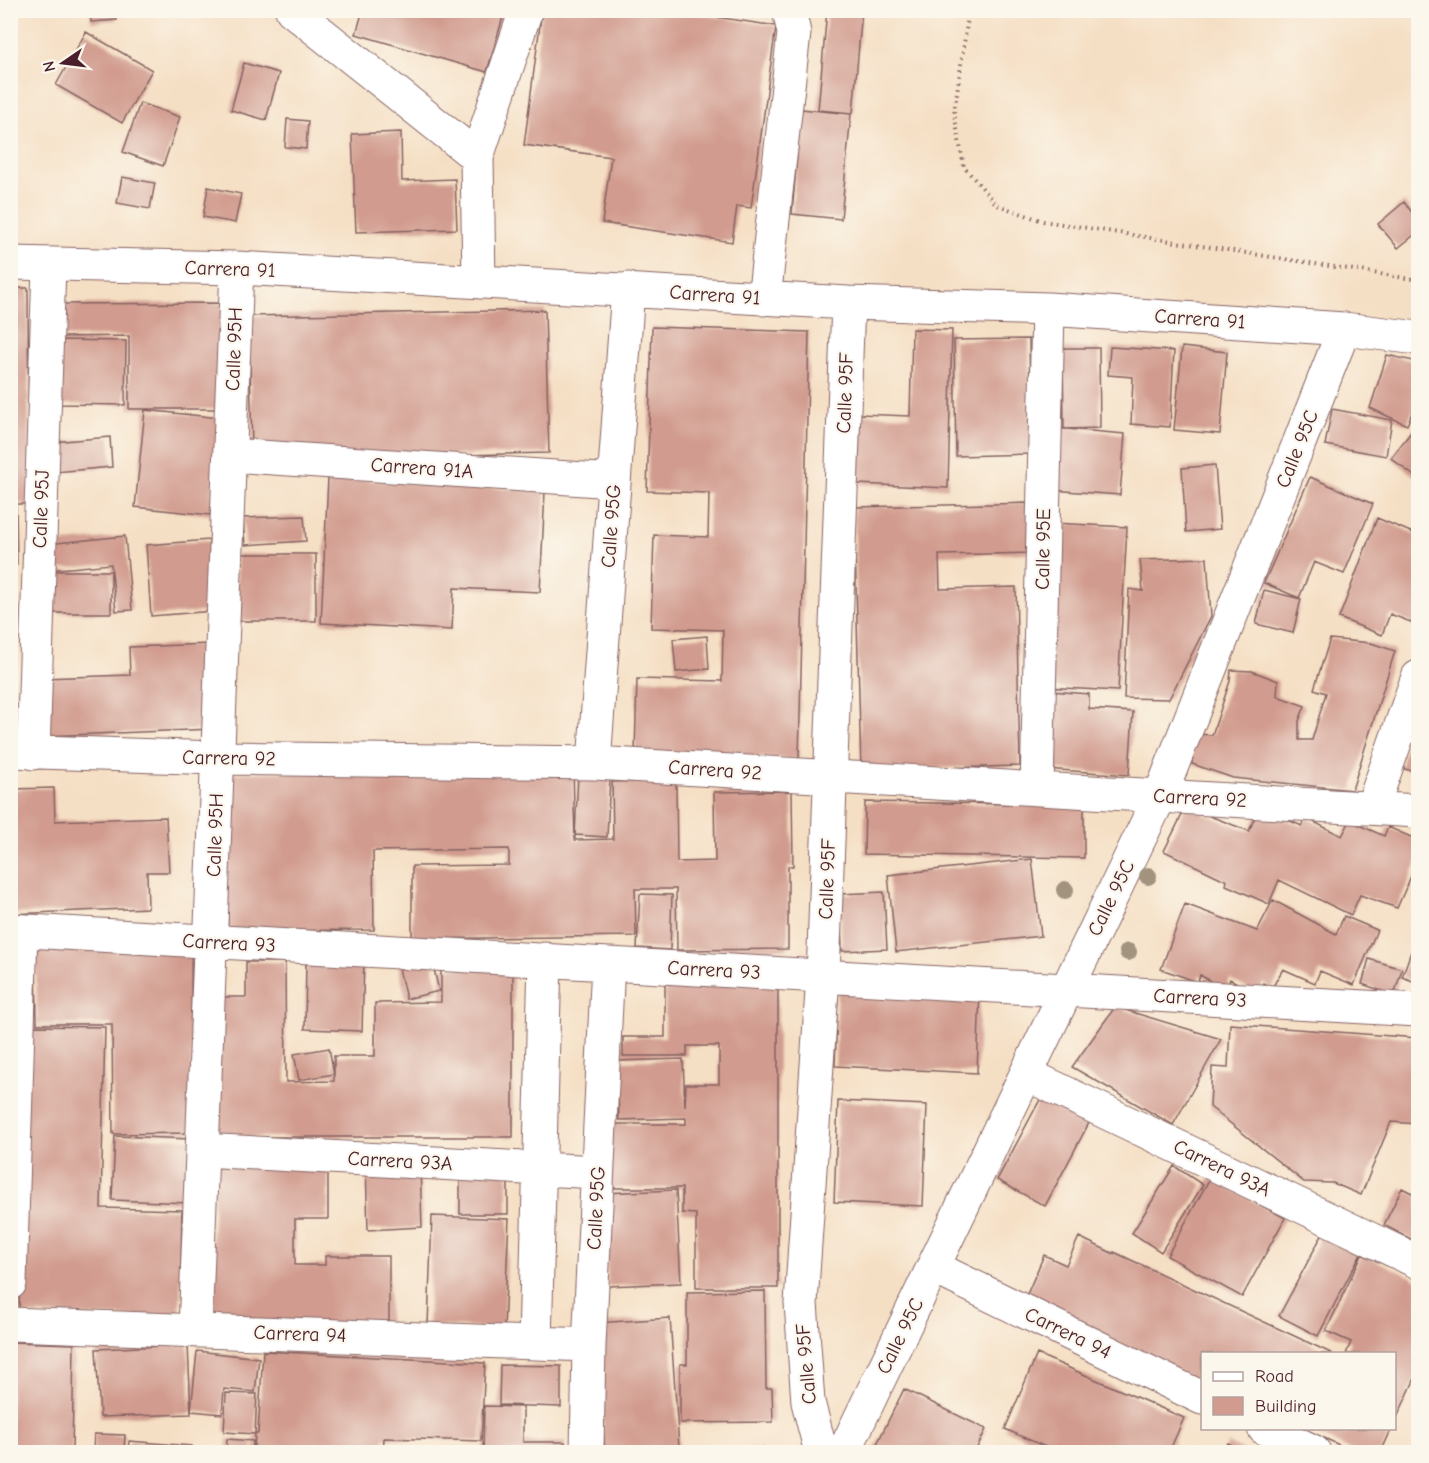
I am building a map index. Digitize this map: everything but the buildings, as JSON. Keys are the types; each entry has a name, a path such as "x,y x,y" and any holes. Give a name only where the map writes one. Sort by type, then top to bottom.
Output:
{"street":[{"path":"292,10 477,157"},
{"path":"479,282 477,157 526,10"},
{"path":"764,298 794,33 789,10"},
{"name":"Carrera 91","path":"10,263 49,266 237,267 848,303 1048,309 1344,329 1419,338"},
{"name":"Calle 95J","path":"22,752 49,266"},
{"name":"Calle 95H","path":"195,1330 237,267"},
{"name":"Calle 95G","path":"594,763 628,289"},
{"name":"Calle 95F","path":"821,1452 808,1402 801,1303 823,976 848,303"},
{"name":"Calle 95E","path":"1037,789 1048,309"},
{"name":"Calle 95C","path":"844,1452 1160,796 1344,329"},
{"name":"Carrera 91A","path":"230,455 614,481"},
{"path":"1372,808 1419,677"},
{"name":"Carrera 92","path":"22,752 218,758 594,763 1419,811"},
{"path":"10,1283 16,930"},
{"name":"Carrera 93","path":"16,930 1419,1010"},
{"path":"535,1343 545,959"},
{"name":"Calle 95G","path":"587,1452 589,1345 608,964"},
{"name":"Carrera 93A","path":"1026,1074 1419,1262"},
{"name":"Carrera 93A","path":"202,1150 597,1172"},
{"name":"Carrera 94","path":"933,1268 1201,1397"},
{"name":"Carrera 94","path":"10,1324 589,1345"},
{"path":"1268,1430 1314,1452"}],"path":[{"path":"969,10 954,113 964,167 997,205 1043,221 1419,280"}]}
